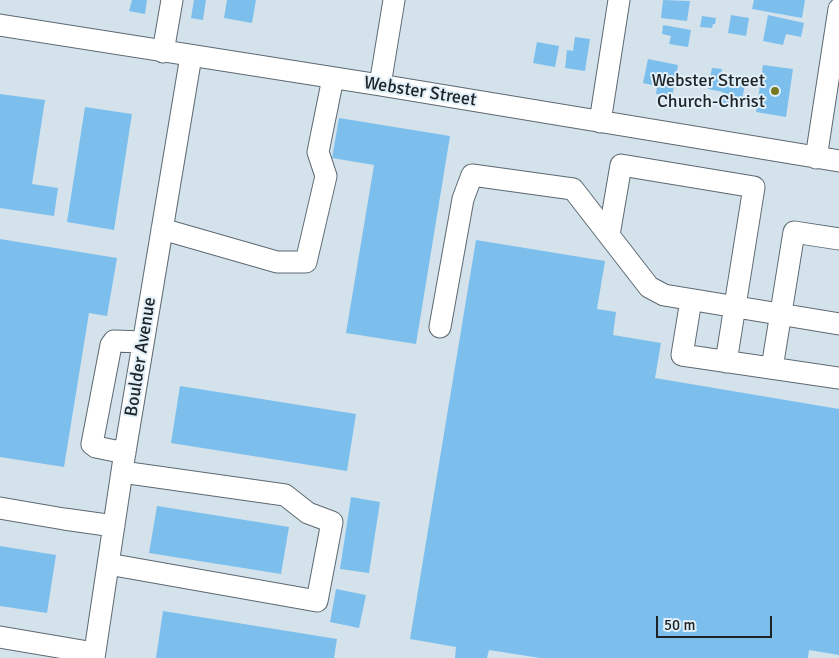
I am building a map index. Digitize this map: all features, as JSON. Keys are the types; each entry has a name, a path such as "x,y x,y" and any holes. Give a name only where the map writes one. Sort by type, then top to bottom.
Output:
{"street":[{"path":"163,52 172,0"},
{"path":"380,85 394,0"},
{"path":"600,122 619,0"},
{"path":"816,158 839,8"},
{"name":"Webster Street","path":"0,25 380,85 839,161"},
{"name":"Boulder Avenue","path":"94,656 123,462 191,56"},
{"path":"162,229 277,262 306,262 326,176 318,152 333,78"},
{"path":"609,235 621,165 754,187 726,362"},
{"path":"440,327 463,199 472,175 573,189 649,288 664,295 839,324"},
{"path":"772,368 794,232 839,240"},
{"path":"691,300 682,355 839,378"},
{"path":"108,564 317,601 332,522 308,513 285,495 123,462 96,448 92,444 111,345 114,341 144,342"},
{"path":"0,508 114,526"},
{"path":"0,637 94,656"}],"building":[{"path":"132,0 147,0 145,14 129,11"},
{"path":"194,0 206,0 203,20 191,18"},
{"path":"227,0 256,0 252,23 224,18"},
{"path":"663,0 690,1 687,21 661,18"},
{"path":"754,0 805,0 802,18 752,9"},
{"path":"731,15 749,18 746,36 728,33"},
{"path":"768,15 804,23 801,37 786,34 783,45 763,41"},
{"path":"702,16 716,18 712,28 700,27"},
{"path":"663,25 691,30 688,47 669,44 671,36 662,34"},
{"path":"575,37 590,39 585,71 565,68 567,50 573,51"},
{"path":"537,42 559,46 555,67 533,63"},
{"path":"648,59 678,65 672,97 656,94 657,86 643,83"},
{"name":"Webster Street Church-Christ","path":"763,65 793,69 786,117 756,112"},
{"path":"712,68 722,69 720,80 724,81 725,74 746,78 741,106 721,103 723,92 708,89"},
{"path":"0,94 45,100 32,184 58,188 54,216 0,208"},
{"path":"85,107 132,114 114,230 67,222"},
{"path":"339,118 450,136 416,344 346,333 374,165 332,158"},
{"path":"0,239 117,258 107,316 89,313 64,467 0,457"},
{"path":"476,240 605,261 597,309 616,312 613,335 661,343 655,378 839,409 839,655 809,650 808,658 540,658 489,650 487,658 455,658 456,647 410,639"},
{"path":"180,386 356,414 347,471 171,443"},
{"path":"351,497 380,502 369,573 340,569"},
{"path":"157,506 289,527 281,574 149,553"},
{"path":"0,546 56,555 47,613 0,606"},
{"path":"336,589 366,595 359,628 330,622"},
{"path":"163,611 337,639 334,658 156,658"}],"place":[{"name":"Webster Street Church-Christ","path":"775,91"}]}
